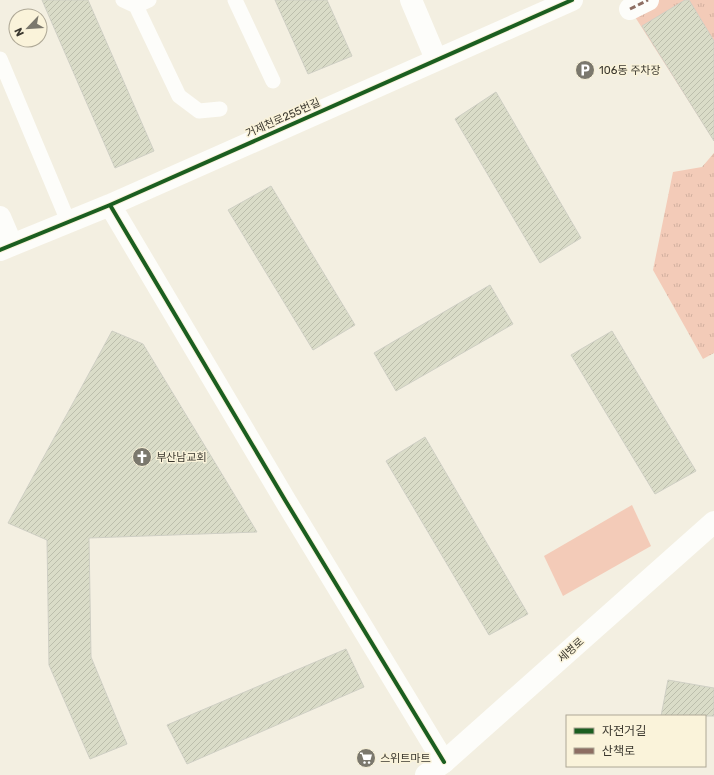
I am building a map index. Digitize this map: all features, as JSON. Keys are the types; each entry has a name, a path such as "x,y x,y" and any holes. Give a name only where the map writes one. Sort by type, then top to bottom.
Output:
{"street":[{"path":"411,0 436,60"},
{"name":"거제천로255번길","path":"6,248 68,221 110,205 572,0"},
{"path":"110,205 285,500 444,762"},
{"path":"0,217 6,248"},
{"name":"세병로","path":"426,775 444,762 714,522"}],"lane":[{"path":"235,0 272,82"},
{"path":"136,2 179,96 199,111 220,109"},
{"path":"0,59 68,221"}],"green space":[{"path":"628,0 714,0 714,141 630,9"},
{"path":"714,153 714,353 703,359 653,270 673,172 702,167"},
{"path":"632,505 651,546 563,596 544,556"}],"building":[{"path":"42,0 88,0 154,151 115,168 48,14 48,8 45,8"},
{"path":"275,0 327,0 352,56 308,74"},
{"path":"685,0 689,0 714,41 714,141 642,26"},
{"path":"496,92 581,238 540,263 455,119"},
{"path":"271,186 355,325 313,350 228,210"},
{"path":"490,285 513,324 396,391 374,353"},
{"path":"112,331 143,344 257,532 89,538 91,657 127,744 90,759 49,665 47,540 8,523"},
{"path":"612,331 696,471 655,494 571,355"},
{"path":"425,437 528,614 489,635 386,461"},
{"path":"346,649 364,687 187,764 167,725"},
{"path":"668,680 714,688 714,716 661,715"}],"marked path":[{"path":"630,9 648,0"}],"cycle path":[{"path":"0,250 110,205 572,0"},
{"path":"110,205 285,500 444,762"}],"place":[{"name":"106동 주차장","path":"585,70"},
{"name":"부산남교회","path":"142,457"},
{"name":"스위트마트","path":"366,758"}]}
